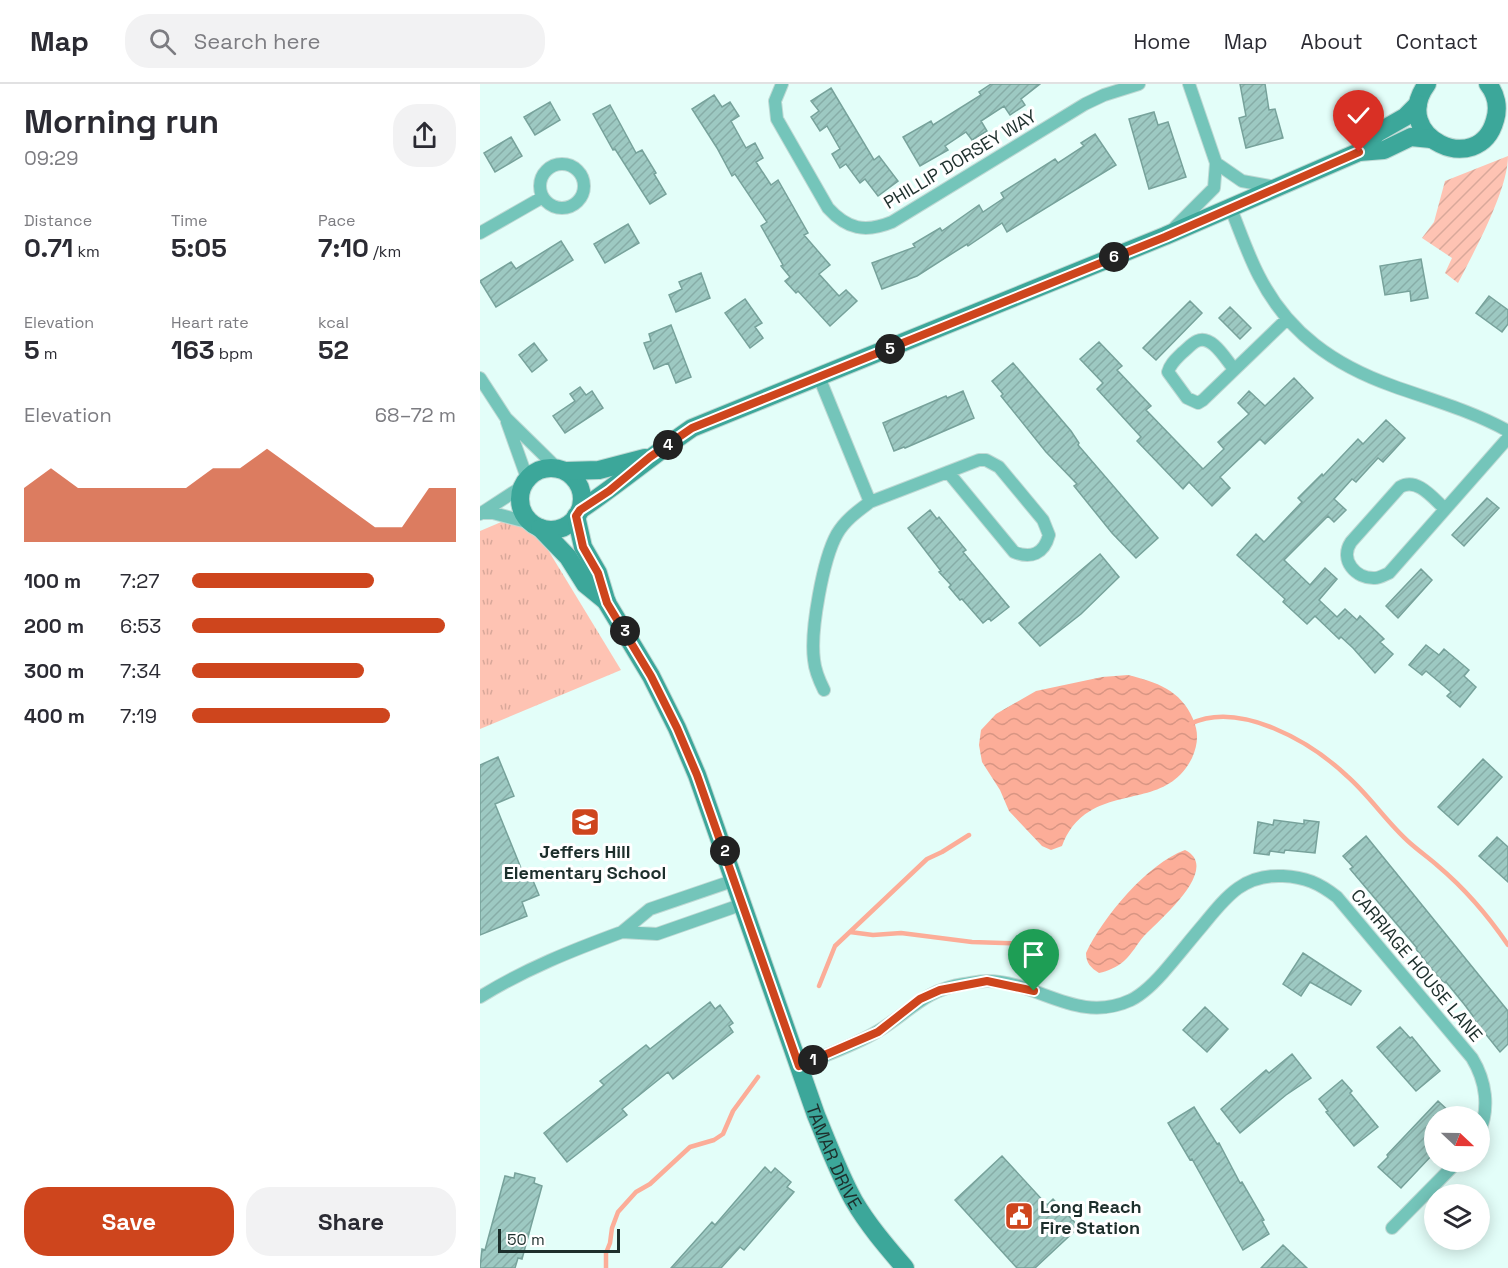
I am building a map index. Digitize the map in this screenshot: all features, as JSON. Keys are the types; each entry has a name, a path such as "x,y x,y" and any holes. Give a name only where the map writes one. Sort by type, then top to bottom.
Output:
{"street":[{"name":"PHILLIP DORSEY WAY","path":"782,84 775,101 777,119 828,208 837,218 859,228 880,227 892,222 1085,104 1104,95 1139,84"},
{"path":"1165,237 1214,188 1216,163 1189,84"},
{"path":"481,513 493,513 551,530 561,528 650,457 692,428 1165,237 1359,152 1384,150 1411,137 1431,139 1450,148 1463,149 1476,145 1486,137 1503,109 1488,84"},
{"path":"1420,92 1421,125 1431,139"},
{"path":"1359,152 1377,133 1405,117 1420,92"},
{"path":"1216,163 1242,181 1280,188"},
{"path":"480,233 543,198"},
{"path":"1231,209 1258,275 1271,298 1302,336 1357,372 1473,414 1508,431"},
{"path":"1234,369 1213,344 1201,339 1173,362 1168,372 1187,398 1198,402 1203,400 1287,319"},
{"path":"480,378 506,418 561,470 573,477 579,485 582,495 578,513"},
{"path":"819,378 870,502"},
{"path":"506,418 525,482 520,504 524,514 536,525"},
{"path":"1445,509 1417,485 1405,484 1351,542 1346,549 1345,556 1348,563 1359,574 1370,578 1378,578 1389,573 1508,438"},
{"path":"481,513 538,470 547,468 599,470 650,457"},
{"path":"824,690 817,676 813,659 813,640 824,572 838,533 854,514 870,502 979,460 993,462 1043,520 1049,535 1044,548 1032,556 1014,552 948,472"},
{"name":"TAMAR DRIVE","path":"578,513 583,547 598,573 607,603 651,676 697,775 827,1143 855,1201 880,1238 905,1268"},
{"name":"TAMAR DRIVE","path":"536,525 568,557 585,584 607,603"},
{"name":"CARRIAGE HOUSE LANE","path":"799,1066 878,1032 920,999 962,984 987,981 1009,984 1060,1002 1082,1007 1098,1008 1132,1000 1161,975 1226,897 1239,886 1272,875 1292,876 1308,878 1337,897 1472,1058 1480,1070 1486,1095 1486,1106"},
{"path":"480,997 500,984 547,961 622,932 650,909 735,880"},
{"path":"622,932 657,934 744,904"},
{"path":"1392,1228 1447,1172"}],"green space":[{"path":"1508,156 1507,170 1496,203 1458,283 1445,273 1452,258 1422,238 1434,222 1445,181"},
{"path":"525,512 621,670 480,729 480,531"}],"water":[{"path":"1128,675 1158,684 1182,701 1193,719 1197,734 1197,743 1192,758 1183,772 1172,782 1159,789 1104,804 1080,818 1062,846 1051,850 1042,846 1009,811 1000,790 982,762 979,745 981,730 996,714 1036,691 1102,677"},
{"path":"1185,850 1194,858 1196,869 1184,894 1124,961 1106,971 1099,973 1096,971 1088,962 1086,953 1103,924 1141,879 1171,857"}],"building":[{"path":"991,84 1040,84 1021,99 1025,105 1010,115 1004,106 981,121 987,131 972,140 966,132 945,146 948,150 920,166 903,137 931,121 933,125 981,95 979,92"},
{"path":"1240,84 1265,84 1269,110 1275,109 1283,138 1246,148 1239,118 1246,116"},
{"path":"831,88 874,160 879,156 898,181 878,196 865,179 860,183 846,164 840,168 832,154 840,149 827,126 820,131 811,117 819,111 811,101"},
{"path":"714,95 722,107 730,102 739,116 731,121 746,148 755,143 763,158 756,162 771,185 778,180 808,233 804,235 830,265 819,274 839,296 846,290 857,301 830,326 798,291 796,293 785,281 790,277 781,266 783,265 761,226 767,222 735,174 732,176 692,109"},
{"path":"550,102 560,120 535,135 524,117"},
{"path":"610,105 636,153 642,150 666,194 650,204 615,149 613,150 593,114"},
{"path":"1154,112 1158,125 1168,122 1186,177 1149,189 1129,119"},
{"path":"1095,134 1116,165 1007,232 1002,223 917,276 882,289 872,263 915,247 913,244 940,228 942,231 979,205 983,212 1004,198 1001,193 1055,159 1058,163 1084,146 1081,143"},
{"path":"511,137 522,156 495,172 484,153"},
{"path":"628,224 639,243 605,263 594,244"},
{"path":"561,241 573,260 496,307 480,281 511,262 516,269"},
{"path":"1421,259 1428,298 1411,301 1410,291 1385,295 1380,266"},
{"path":"701,273 710,298 676,312 669,295 682,289 679,282"},
{"path":"1489,296 1508,310 1508,324 1502,332 1476,313"},
{"path":"745,299 762,323 755,327 763,338 750,348 725,313"},
{"path":"1190,301 1202,313 1156,360 1143,348"},
{"path":"1230,307 1251,328 1240,339 1219,318"},
{"path":"671,325 691,377 676,383 668,363 654,369 644,343 651,341 649,334"},
{"path":"1099,342 1122,366 1117,370 1151,406 1146,410 1203,469 1224,449 1218,442 1249,414 1238,403 1249,391 1265,406 1294,378 1313,398 1265,444 1260,439 1220,477 1230,488 1212,506 1189,482 1183,489 1137,441 1141,437 1097,389 1103,383 1080,359"},
{"path":"534,343 547,360 532,372 519,355"},
{"path":"1013,363 1071,431 1078,445 1158,538 1136,558 1112,533 1074,486 1077,484 1046,452 1001,396 1003,394 992,381"},
{"path":"580,387 586,395 592,391 603,408 565,433 553,416 575,401 570,394"},
{"path":"963,391 974,418 894,451 883,423"},
{"path":"1386,420 1405,438 1383,462 1378,458 1356,482 1352,479 1334,499 1346,510 1334,522 1328,516 1284,560 1310,585 1325,568 1337,579 1319,600 1337,617 1345,609 1357,620 1360,616 1384,639 1380,642 1393,654 1375,673 1353,648 1341,637 1339,639 1315,616 1307,624 1283,602 1285,599 1237,555 1256,534 1264,542 1302,502 1298,498 1322,474 1323,476 1358,439 1363,444"},
{"path":"1487,498 1499,508 1464,546 1452,535"},
{"path":"930,510 937,519 939,517 966,550 963,552 1009,607 991,621 989,618 983,623 962,599 960,600 908,528"},
{"path":"1100,554 1119,577 1081,614 1040,646 1019,623"},
{"path":"1421,569 1432,580 1398,618 1386,606"},
{"path":"1426,645 1439,655 1444,649 1469,670 1464,676 1476,687 1460,707 1447,696 1451,692 1426,671 1422,675 1409,665"},
{"path":"498,757 514,796 495,804 523,873 529,871 539,895 522,902 527,916 480,935 480,765"},
{"path":"1483,759 1502,777 1458,825 1438,807"},
{"path":"1274,820 1304,824 1304,820 1319,822 1315,853 1285,850 1284,853 1270,851 1269,855 1254,853 1258,822 1273,825"},
{"path":"1366,836 1508,1011 1508,1044 1500,1052 1446,982 1444,983 1434,972 1417,948 1350,869 1353,867 1343,856"},
{"path":"1497,837 1508,847 1508,882 1479,856"},
{"path":"1303,953 1361,991 1351,1005 1310,982 1301,996 1283,984"},
{"path":"710,1002 715,1009 720,1005 733,1023 729,1026 733,1032 673,1079 668,1072 622,1109 627,1115 567,1162 544,1133 604,1085 600,1081 646,1045 650,1049"},
{"path":"1205,1007 1228,1029 1207,1052 1183,1030"},
{"path":"1400,1027 1410,1038 1412,1037 1440,1071 1416,1091 1377,1047"},
{"path":"1292,1054 1311,1078 1286,1095 1240,1133 1221,1109 1266,1070 1269,1073"},
{"path":"1342,1080 1378,1127 1354,1146 1326,1112 1328,1111 1319,1099"},
{"path":"1438,1101 1443,1106 1433,1106"},
{"path":"1194,1107 1217,1144 1219,1143 1240,1183 1242,1182 1264,1220 1262,1221 1269,1234 1243,1250 1192,1159 1190,1160 1168,1123"},
{"path":"1424,1116 1424,1164 1401,1188 1378,1167 1388,1157 1387,1155"},
{"name":"Long Reach Fire Station","path":"1002,1156 1047,1205 1053,1199 1079,1227 1035,1268 1017,1268 955,1200"},
{"path":"765,1167 771,1173 775,1168 791,1182 787,1187 794,1192 744,1250 740,1247 721,1268 671,1268 712,1222 715,1225"},
{"path":"515,1173 535,1178 534,1183 542,1186 522,1259 518,1258 515,1268 480,1268 482,1249 485,1250 505,1176 514,1178"},
{"path":"1283,1245 1307,1268 1261,1268"}],"waterway":[{"path":"1190,724 1210,718 1231,717 1252,721 1274,728 1314,750 1355,784 1413,846 1457,884 1508,945"},
{"path":"819,986 835,946 927,859 969,835"},
{"path":"850,932 873,935 901,933 972,942 1037,944"},
{"path":"606,1268 606,1253 618,1212 636,1192 650,1184 690,1147 714,1140 723,1134 733,1111 758,1077"}],"place":[{"name":"Jeffers Hill Elementary School","path":"585,822"},
{"name":"Long Reach Fire Station","path":"1019,1216"}],"route":[{"path":"1034,991 987,981 940,990 920,999 878,1032 799,1066 697,775 651,676 607,603 598,573 583,547 576,516 580,510 609,491 650,457 692,428 1165,237 1359,152"}]}
